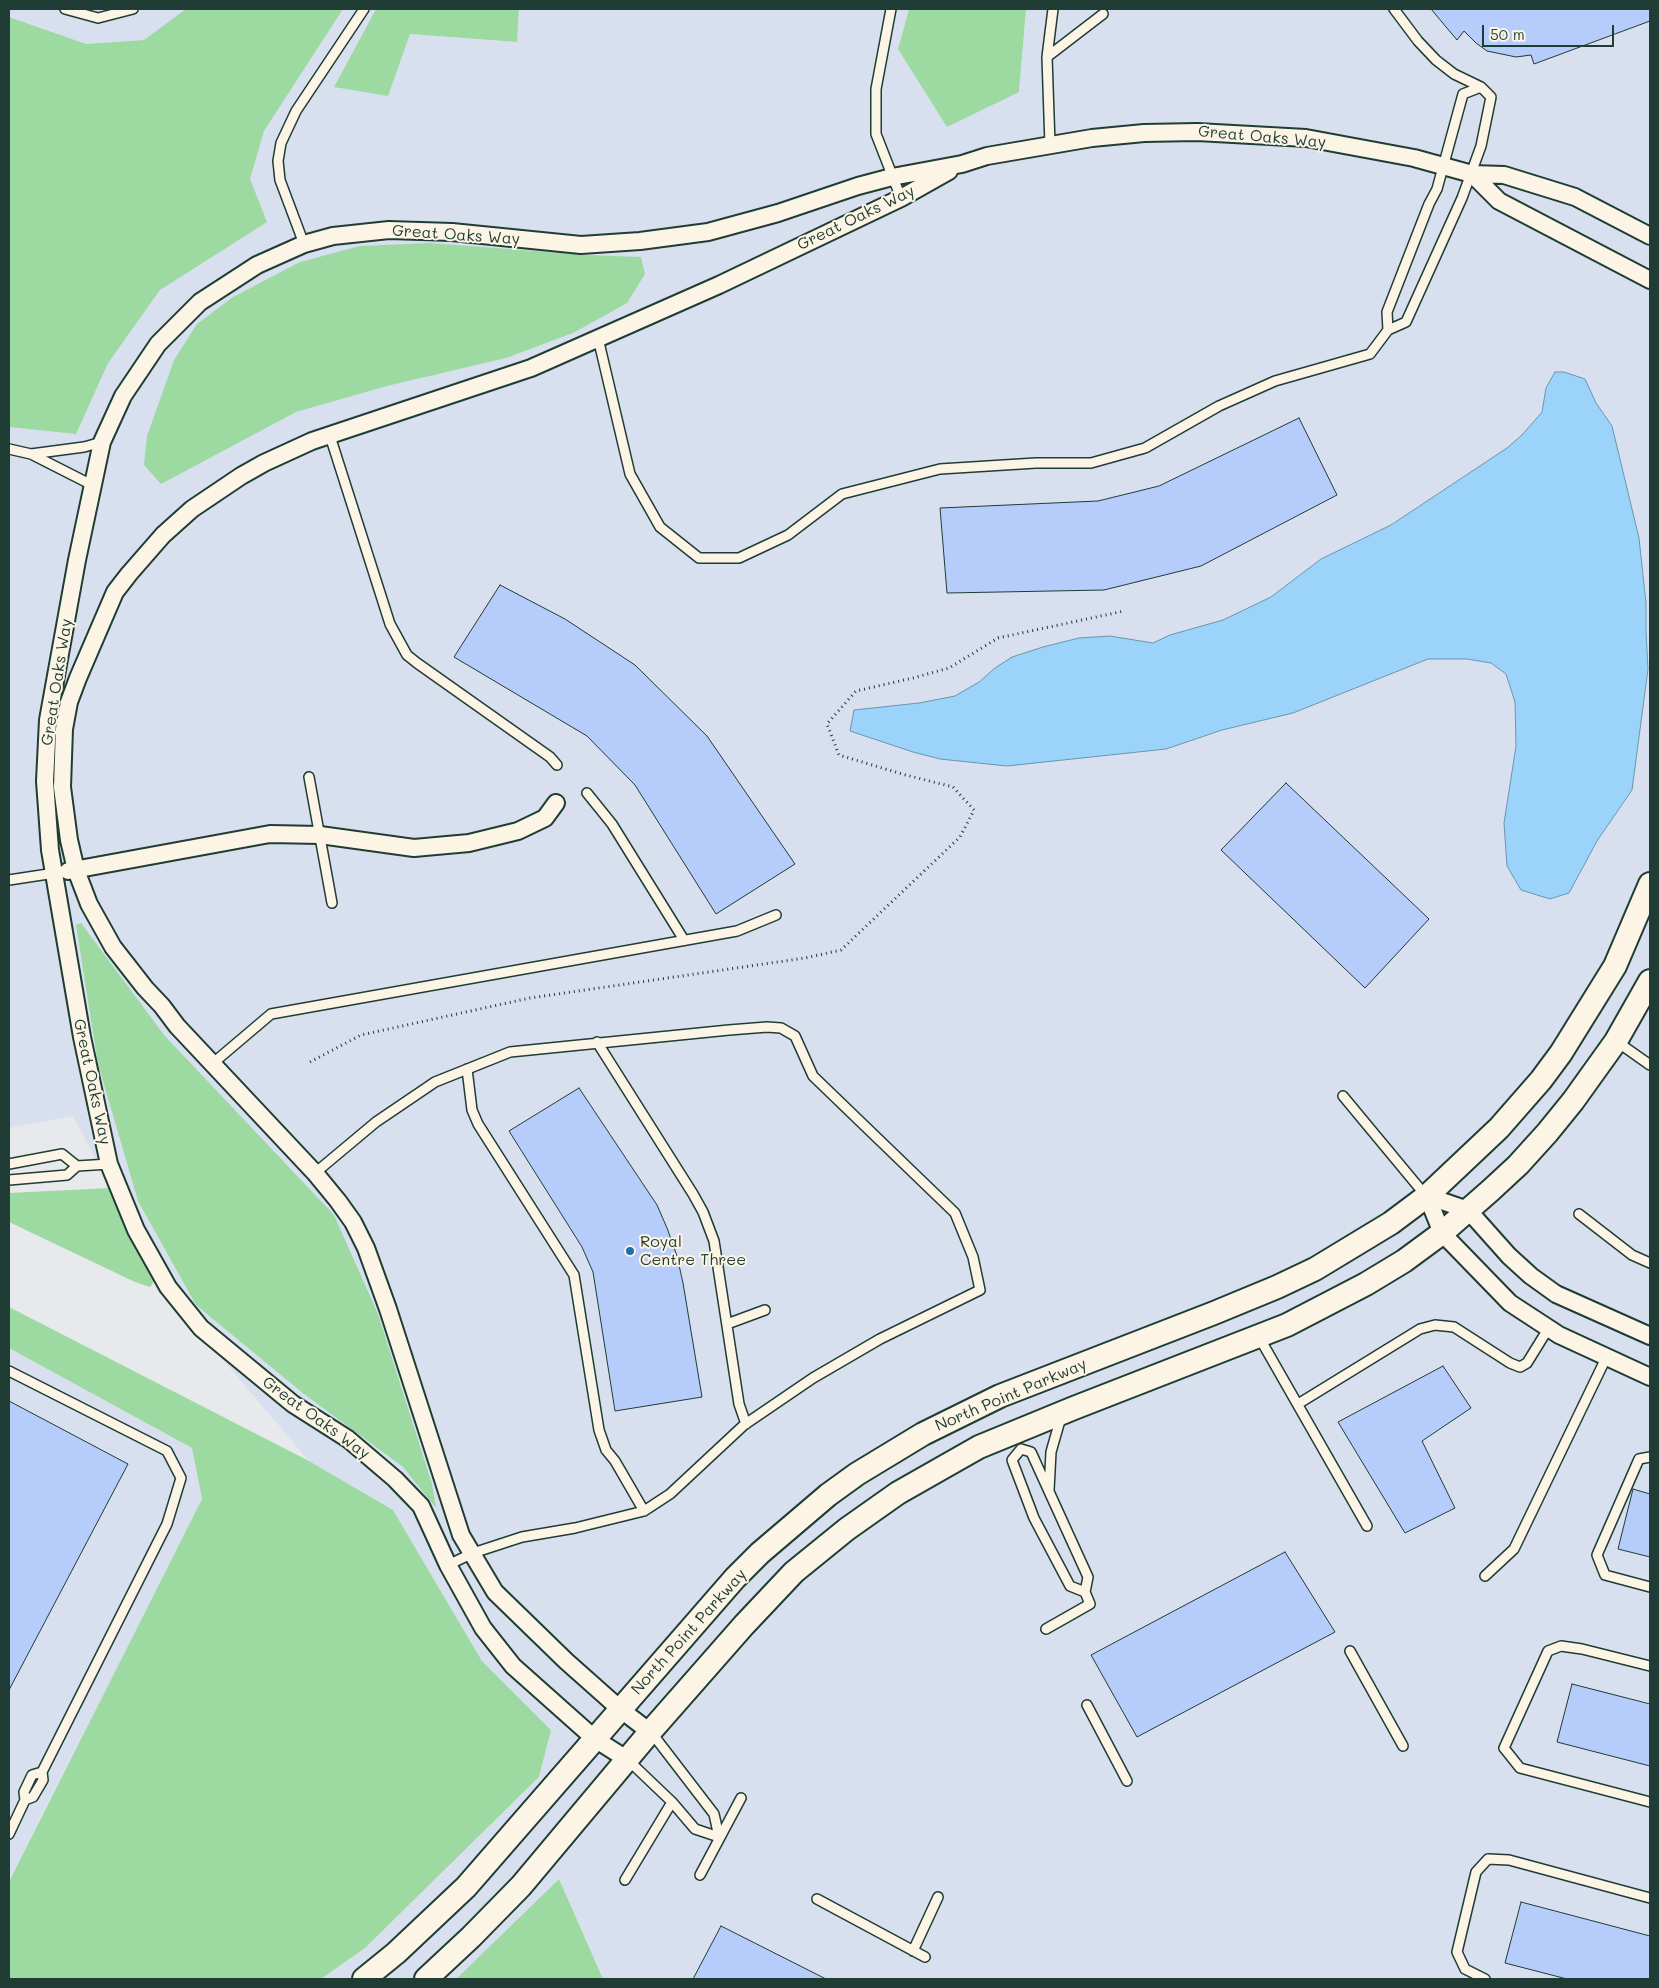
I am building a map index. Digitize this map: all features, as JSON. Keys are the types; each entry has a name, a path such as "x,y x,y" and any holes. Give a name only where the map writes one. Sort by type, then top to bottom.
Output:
{"street":[{"name":"Great Oaks Way","path":"628,1760 596,1739 513,1666 483,1628 448,1565 420,1506 395,1479 348,1439 293,1404 200,1328 168,1287 136,1230 109,1164 82,1037 50,850 45,781 48,720 92,485 102,442 123,396 158,344 200,302 258,265 304,244 333,236 389,230 452,232 581,245 640,241 708,232 778,213 892,177 962,164 987,156 1092,138 1144,133 1197,132 1306,138 1414,158 1472,174 1504,175 1575,197 1650,236"},
{"name":"Great Oaks Way","path":"650,1732 620,1709 566,1662 495,1592 461,1535 388,1309 366,1248 348,1215 315,1173 177,1026 113,947 89,904 76,870 68,840 62,787 64,729 69,702 115,592 145,554 192,509 264,463 288,451 330,436 531,368 719,285 901,198 962,164"},
{"name":"Great Oaks Way","path":"1472,174 1499,201 1650,280"},
{"path":"55,873 270,834 320,835 414,848 469,843 518,831 545,818 556,803"},
{"name":"North Point Parkway","path":"364,1979 396,1953 466,1887 734,1578 760,1552 828,1495 882,1458 923,1434 1000,1396 1278,1287 1315,1269 1391,1223 1426,1196 1499,1128 1541,1080 1561,1053 1615,966 1650,884"},
{"path":"426,1979 521,1886 650,1732 751,1618 794,1572 817,1553 898,1493 979,1447 1019,1440 1063,1412 1296,1321 1366,1284 1404,1261 1442,1234 1518,1165 1547,1133 1573,1101 1616,1041 1650,981"},
{"path":"1426,1196 1468,1210 1509,1256 1531,1276 1556,1294 1650,1336"},
{"path":"1426,1196 1442,1234 1510,1303 1548,1329 1606,1358 1650,1377"}],"lane":[{"path":"65,9 98,18 133,9"},
{"path":"304,244 280,180 278,161 281,143 296,111 364,9"},
{"path":"891,9 876,89 876,134 901,198"},
{"path":"1050,145 1047,57 1053,9"},
{"path":"598,338 630,474 660,528 699,558 739,558 788,535 842,494 940,469 1036,463 1091,464 1145,448 1219,406 1275,381 1370,354 1388,330 1406,322 1472,174 1481,146 1491,97 1481,87 1454,74 1436,60 1418,41 1394,9"},
{"path":"1047,57 1103,14"},
{"path":"1388,330 1387,312 1429,204 1437,189 1463,94 1481,87"},
{"path":"330,436 390,624 407,655 416,664 550,757 557,765"},
{"path":"31,454 84,447 102,442"},
{"path":"9,449 31,454 92,485"},
{"path":"309,777 332,903"},
{"path":"587,793 612,824 684,940"},
{"path":"9,880 55,873"},
{"path":"212,1064 271,1014 737,931 776,915"},
{"path":"315,1173 376,1122 434,1082 510,1052 597,1042 767,1027 781,1028 796,1036 813,1076 955,1213 973,1257 980,1290 880,1339 813,1378 746,1424 670,1494 644,1511 575,1528 522,1537 473,1553 448,1565"},
{"path":"1616,1041 1650,1065"},
{"path":"597,1042 703,1212 714,1242 739,1404 746,1424"},
{"path":"467,1069 472,1110 478,1124 574,1275 599,1430 606,1450 615,1461 644,1511"},
{"path":"1342,1096 1426,1196"},
{"path":"9,1164 62,1154 77,1166"},
{"path":"9,1180 67,1175 77,1166 109,1164"},
{"path":"1579,1214 1632,1256 1650,1263"},
{"path":"727,1324 765,1310"},
{"path":"1298,1404 1420,1329 1435,1324 1454,1327 1510,1363 1520,1367 1527,1363 1548,1329"},
{"path":"1259,1337 1367,1526"},
{"path":"1485,1576 1514,1549 1606,1358"},
{"path":"9,1371 167,1451 181,1478 167,1524 42,1772 43,1780 33,1797 25,1800 10,1829"},
{"path":"1049,1492 1051,1452 1063,1412"},
{"path":"1046,1629 1090,1604 1085,1592 1088,1577 1031,1452 1019,1440 1012,1460 1034,1518 1070,1586 1085,1592"},
{"path":"1650,1457 1639,1459 1597,1555 1605,1575 1650,1587"},
{"path":"1650,1666 1582,1649 1561,1646 1548,1651 1504,1748 1520,1768 1650,1802"},
{"path":"1350,1651 1403,1746"},
{"path":"1087,1705 1127,1781"},
{"path":"650,1732 714,1814 719,1837"},
{"path":"628,1760 672,1802 695,1829 719,1837"},
{"path":"700,1875 741,1798"},
{"path":"625,1880 672,1802"},
{"path":"1485,1979 1465,1969 1457,1952 1476,1872 1488,1859 1509,1860 1650,1898"},
{"path":"817,1898 925,1957"},
{"path":"913,1951 938,1898"}],"path":[{"path":"310,1062 361,1035 530,998 805,958 841,950 960,837 974,810 954,786 902,774 839,755 828,724 856,692 949,668 998,638 1124,611"}],"shaded area":[{"path":"9,9 376,9 334,87 410,34 517,42 519,9 909,9 898,49 1019,92 1026,9 1650,9 1650,1979 603,1979 559,1879 456,1979 321,1979 365,1948 539,1777 551,1730 482,1661 393,1510 309,1461 155,1280 111,1188 73,1116 9,1128"},
{"path":"9,1348 192,1448 202,1499 9,1882"}],"green space":[{"path":"186,9 343,9 264,131 250,179 267,222 160,290 108,363 76,434 9,427 9,17 86,44 144,40"},
{"path":"376,9 519,9 517,42 410,34 388,96 334,87"},
{"path":"909,9 1026,9 1019,92 947,127 898,49"},
{"path":"430,243 587,255 641,257 645,274 627,303 573,333 506,358 387,386 296,412 161,484 144,465 147,436 174,360 197,324 233,297 300,262 360,246"},
{"path":"81,923 164,1035 334,1215 378,1314 432,1484 436,1508 403,1467 304,1394 196,1305 138,1201 98,1064 76,925"},
{"path":"111,1188 155,1280 150,1287 135,1282 9,1222 9,1193"},
{"path":"9,1307 309,1461 393,1510 482,1661 551,1730 539,1777 365,1948 321,1979 9,1979 9,1882 202,1499 192,1448 9,1348"},
{"path":"559,1879 603,1979 456,1979"}],"water":[{"path":"1555,372 1564,372 1585,379 1596,403 1612,426 1639,538 1646,603 1648,669 1632,790 1597,841 1569,893 1550,899 1521,890 1507,866 1504,823 1516,746 1515,702 1506,674 1491,663 1467,659 1428,659 1293,713 1222,730 1166,749 1007,766 940,759 850,731 854,710 919,703 955,696 979,682 1012,657 1043,647 1079,638 1110,636 1153,643 1170,635 1223,620 1271,597 1321,559 1391,525 1507,448 1522,435 1542,412 1546,388"}],"building":[{"path":"1431,9 1650,9 1650,21 1534,64 1531,55 1516,57 1487,51 1464,31 1457,40"},
{"path":"1299,418 1337,495 1201,566 1104,590 947,593 940,508 1098,501 1159,486"},
{"path":"500,585 565,619 635,665 707,736 795,864 716,914 635,785 587,736 454,657"},
{"path":"1286,783 1429,919 1365,988 1221,850"},
{"name":"Royal Centre Three","path":"579,1088 657,1205 667,1228 677,1256 683,1283 702,1397 615,1411 593,1272 582,1247 509,1131"},
{"path":"1443,1366 1471,1408 1422,1441 1455,1508 1405,1533 1338,1422"},
{"path":"9,1401 128,1464 9,1690"},
{"path":"1633,1489 1650,1494 1650,1557 1618,1549"},
{"path":"1285,1552 1335,1632 1137,1737 1091,1655"},
{"path":"1572,1684 1650,1704 1650,1766 1557,1742"},
{"path":"1521,1902 1650,1936 1650,1979 1567,1979 1505,1963"},
{"path":"721,1926 826,1979 693,1979"}],"place":[{"name":"Royal Centre Three","path":"630,1251"}]}
